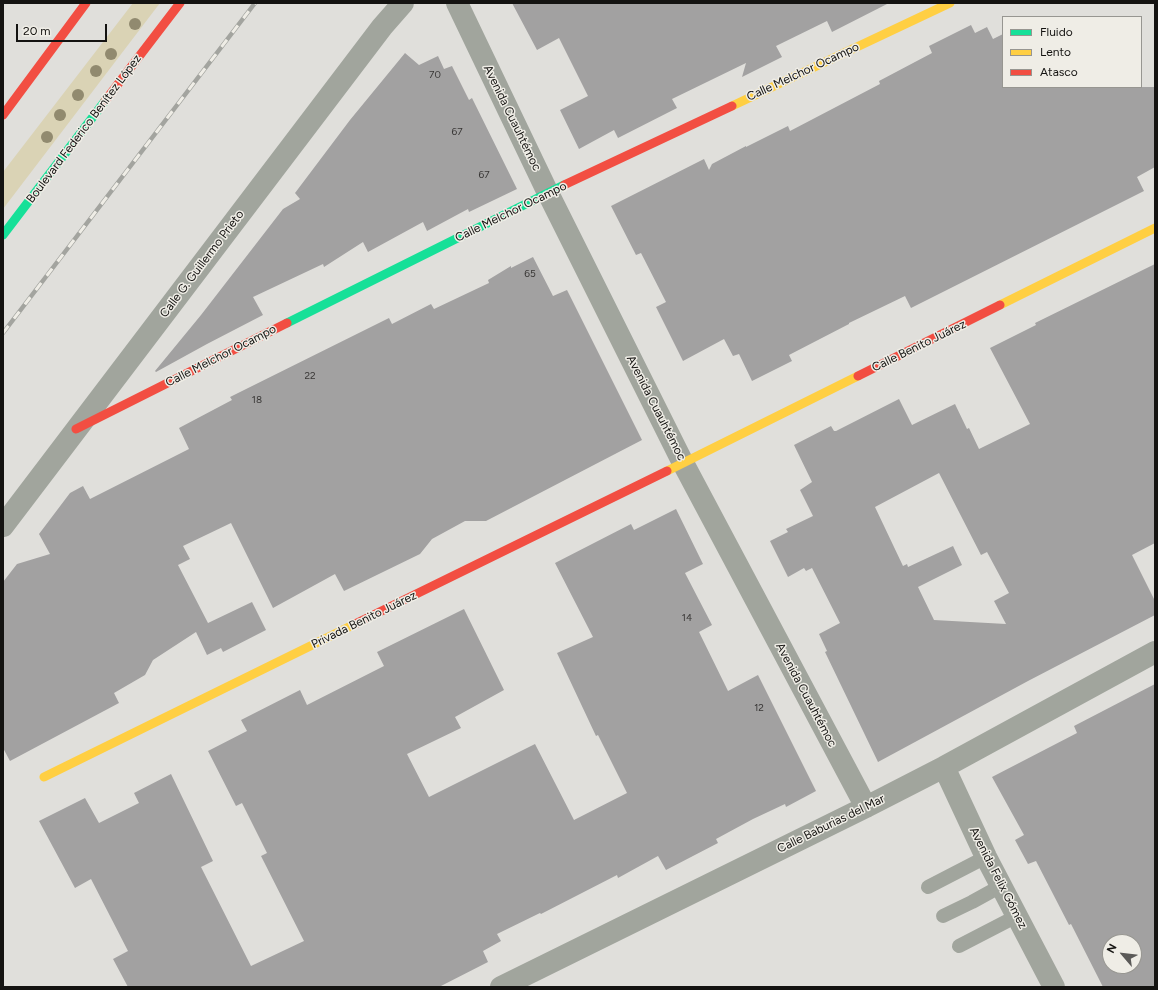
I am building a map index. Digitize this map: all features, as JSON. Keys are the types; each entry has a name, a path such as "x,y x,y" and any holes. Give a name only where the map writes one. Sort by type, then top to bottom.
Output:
{"street":[{"path":"3,115 86,3"},
{"name":"Boulevard Federico Benítez López","path":"3,236 180,3"},
{"name":"Calle G. Guillermo Prieto","path":"3,526 382,27 404,3"},
{"name":"Avenida Cuauhtémoc","path":"457,3 548,193 684,463 866,808"},
{"name":"Calle Melchor Ocampo","path":"76,429 548,193 950,3"},
{"name":"Calle Benito Juárez","path":"684,463 1155,228"},
{"name":"Privada Benito Juárez","path":"44,777 684,463"},
{"name":"Calle Baburias del Mar","path":"502,987 866,808 1155,652"},
{"name":"Avenida Felix Gómez","path":"944,767 986,857 1054,987"}],"lane":[{"path":"928,887 986,857"},
{"path":"943,916 1001,886"},
{"path":"959,946 1017,916"}],"shaded area":[{"path":"133,3 160,3 3,209 3,172"}],"building":[{"path":"512,3 889,3 832,32 827,21 776,46 782,57 742,77 746,63 672,99 677,108 618,138 614,130 579,149 560,110 588,96 559,38 537,50"},
{"path":"971,25 975,33 987,27 993,39 1002,34 1002,88 1155,87 1155,167 1137,177 1144,191 911,308 905,296 849,323 789,355 792,361 752,381 739,354 733,356 724,339 683,361 656,307 666,302 641,253 636,255 611,206 704,159 709,170 712,164 746,146 788,126 790,131 880,84 879,81 932,53 929,46"},
{"path":"405,53 419,65 438,56 444,69 452,66 469,100 472,98 517,189 469,212 468,209 427,231 423,222 368,252 363,242 324,267 323,264 253,297 263,315 156,372 155,371 201,315 283,209 300,199 295,193 350,120"},
{"path":"533,257 553,296 567,290 642,440 486,521 465,521 432,539 420,554 344,591 335,574 273,608 231,523 183,546 190,559 178,565 208,623 252,602 266,630 223,652 221,648 207,655 196,632 153,660 145,675 114,693 119,703 10,761 3,748 3,582 17,564 50,554 39,534 70,493 83,486 90,499 189,449 179,428 232,400 230,397 389,318 392,324 431,304 434,309 489,283 488,280 511,266 511,268"},
{"path":"1155,264 1155,543 1132,555 1155,601 1155,615 1028,681 878,762 825,652 827,651 819,634 840,623 812,568 806,571 804,568 788,577 770,541 788,532 786,529 813,516 800,490 812,482 794,445 831,426 834,431 836,431 899,399 912,425 955,404 979,449 1030,424 990,348 1036,325 1035,323","holes":["939,473 981,555 987,552 1009,593 994,601 1006,624 934,620 918,587 962,565 953,546 908,567 907,564 903,566 875,507"]},
{"path":"676,509 703,564 685,573 712,625 699,632 728,691 758,675 816,791 786,807 785,804 753,819 716,839 718,843 666,870 658,856 618,878 617,875 541,914 540,913 497,934 501,941 483,951 488,962 439,987 128,987 113,959 128,951 91,879 75,888 39,821 85,798 99,823 139,803 134,793 171,774 213,861 201,867 251,966 304,941 261,856 267,853 242,803 236,806 208,751 247,731 241,720 300,690 307,705 384,666 377,652 464,609 504,690 455,717 461,728 407,754 429,797 535,744 574,820 627,793 598,735 596,736 557,653 593,637 555,563 631,524 634,530"},
{"path":"1155,684 1155,987 1103,987 1071,924 1069,925 1036,861 1028,864 1015,840 1024,835 992,777 1077,733 1074,726"}],"railway":[{"path":"3,333 255,3"}],"traffic: fast":[{"path":"3,235 105,101"},
{"path":"287,323 564,185"}],"traffic: slow":[{"path":"732,106 950,3"},
{"path":"1000,305 1155,228"},
{"path":"667,471 858,376"},
{"path":"44,777 355,624"}],"traffic: jam":[{"path":"3,115 86,3"},
{"path":"105,101 180,3"},
{"path":"564,185 732,106"},
{"path":"858,376 1000,305"},
{"path":"76,429 287,323"},
{"path":"355,624 667,471"}]}
